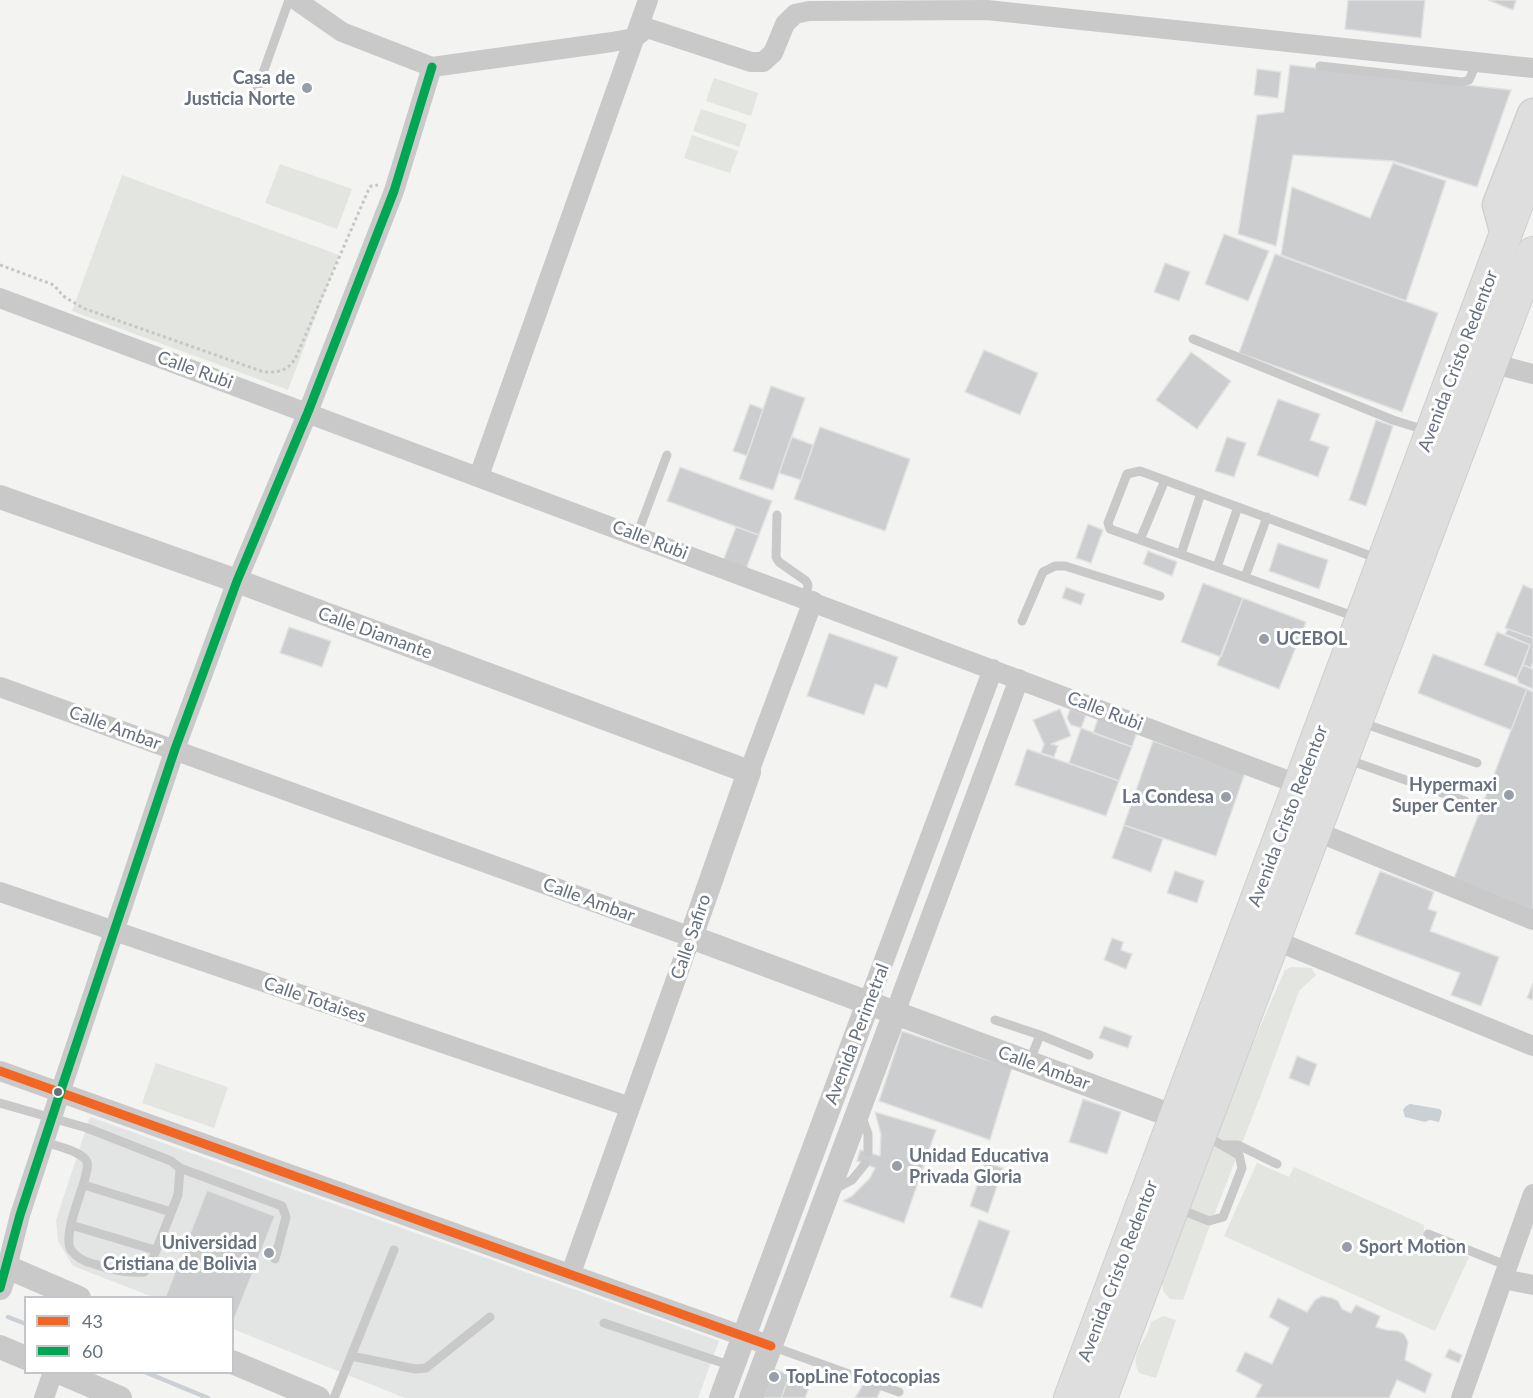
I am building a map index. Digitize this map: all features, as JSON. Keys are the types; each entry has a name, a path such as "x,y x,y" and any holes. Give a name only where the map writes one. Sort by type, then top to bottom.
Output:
{"highway":[{"name":"Avenida Cristo Redentor","path":"1199,1132 1300,785 1533,161"},
{"name":"Avenida Cristo Redentor","path":"1070,1398 1165,1210 1199,1132 1274,940 1533,253"},
{"name":"Avenida Cristo Redentor","path":"1101,1398 1165,1210"}],"main road":[{"path":"1506,234 1498,205 1533,114"}],"street":[{"path":"296,0 342,32 432,67 480,62 634,38 647,28 751,62 763,62 773,53 785,24 795,14 809,11 987,10 1533,68"},
{"path":"479,476 648,0"},
{"path":"71,1296 3,1278 20,1215 175,750 237,581 308,412 394,191 432,67"},
{"name":"Calle Rubi","path":"0,298 1300,785"},
{"path":"1491,363 1533,374"},
{"name":"Calle Diamante","path":"0,496 237,581 748,772"},
{"name":"Calle Safiro","path":"571,1273 809,600"},
{"name":"Avenida Perimetral","path":"721,1398 993,669"},
{"name":"Avenida Perimetral","path":"751,1398 1019,679"},
{"name":"Calle Ambar","path":"0,687 691,937 1029,1063 1199,1132"},
{"path":"1315,831 1533,920"},
{"name":"Calle Totaises","path":"0,892 630,1107"},
{"path":"1274,940 1533,1046"},
{"path":"0,1071 771,1346"},
{"path":"1461,1398 1533,1194"},
{"path":"1505,1272 1533,1285"},
{"path":"0,1347 24,1357"},
{"path":"234,1363 318,1398"},
{"path":"44,1398 52,1374"},
{"path":"61,1374 79,1390 120,1398"}],"lane":[{"path":"254,98 289,0"},
{"path":"1320,66 1462,82 1469,80 1477,62"},
{"path":"1193,339 1393,420 1431,432"},
{"path":"636,535 667,456"},
{"path":"1362,619 1110,529 1108,526 1127,474 1140,471 1384,561"},
{"path":"1140,540 1165,480"},
{"path":"1181,554 1201,493"},
{"path":"1216,567 1238,507"},
{"path":"777,515 776,557 779,562 806,581 809,600"},
{"path":"1245,577 1267,517"},
{"path":"1022,621 1043,572 1055,566 1065,566 1160,596"},
{"path":"1357,721 1477,763"},
{"path":"1343,758 1465,801"},
{"path":"995,1020 1089,1055"},
{"path":"1029,1063 1040,1035"},
{"path":"0,1104 87,1128 171,1161 180,1168 282,1206 286,1216 275,1259"},
{"path":"859,1109 868,1134 868,1152"},
{"path":"1199,1132 1238,1145 1277,1164"},
{"path":"1165,1210 1209,1221 1223,1217 1242,1168 1239,1155 1199,1132"},
{"path":"44,1142 79,1154 86,1160 88,1166 84,1185 68,1237 70,1249 89,1263 110,1270 144,1272 150,1266 178,1195 180,1168"},
{"path":"828,1193 852,1180 865,1164"},
{"path":"84,1185 171,1212"},
{"path":"72,1225 155,1250"},
{"path":"1428,1234 1505,1272"},
{"path":"334,1398 394,1250"},
{"path":"351,1356 415,1369 426,1368 490,1317"},
{"path":"604,1323 732,1366"},
{"path":"771,1346 899,1392"}],"path":[{"path":"0,265 54,285 63,296 84,308 261,371 278,372 290,366 296,357 368,191 371,186 381,186"},
{"path":"55,296 63,296"}],"shaded area":[{"path":"714,78 758,93 751,116 706,101"},
{"path":"701,109 747,124 739,147 693,131"},
{"path":"692,135 738,151 730,173 684,158"},
{"path":"280,164 352,189 337,229 265,203"},
{"path":"122,175 339,255 288,390 72,311"},
{"path":"1291,967 1311,968 1316,975 1299,991 1183,1300 1170,1299 1163,1291 1162,1283 1190,1204 1252,1047 1285,970"},
{"path":"156,1063 228,1087 214,1128 142,1103"},
{"path":"1410,1104 1440,1109 1442,1112 1439,1122 1430,1120 1425,1122 1405,1117 1403,1110"},
{"name":"Universidad Cristiana de Bolivia","path":"90,1117 719,1341 698,1398 405,1398 234,1329 234,1296 150,1296 73,1266 58,1241 56,1220"},
{"name":"Sport Motion","path":"1257,1163 1289,1177 1294,1167 1424,1225 1424,1237 1469,1257 1435,1331 1224,1236"},
{"path":"1163,1316 1176,1320 1156,1378 1139,1373 1136,1359 1151,1322"}],"building":[{"path":"1348,0 1425,0 1421,38 1345,29"},
{"path":"1488,0 1516,0 1513,10"},
{"path":"1290,65 1511,90 1477,187 1393,161 1293,155 1276,246 1238,234 1257,115 1284,112"},
{"path":"1257,69 1281,72 1278,98 1254,95"},
{"path":"1393,163 1446,181 1406,301 1281,255 1292,187 1370,218"},
{"path":"1224,234 1269,251 1248,301 1205,284"},
{"path":"1275,254 1438,313 1402,412 1239,353"},
{"path":"1165,263 1190,272 1179,301 1154,292"},
{"path":"984,350 1038,373 1020,415 965,392"},
{"path":"1191,352 1231,381 1197,429 1156,400"},
{"path":"771,386 805,398 773,490 739,479"},
{"path":"1278,399 1320,414 1310,440 1329,447 1318,477 1257,455"},
{"path":"750,404 763,409 747,456 733,451"},
{"path":"1376,420 1393,426 1366,506 1349,500"},
{"path":"820,427 910,459 885,531 794,499"},
{"path":"792,437 813,445 801,480 779,473"},
{"path":"1227,437 1246,443 1234,477 1215,471"},
{"path":"680,467 772,501 759,535 667,501"},
{"path":"1088,524 1103,530 1091,563 1076,558"},
{"path":"736,527 759,535 746,569 723,561"},
{"path":"1278,543 1328,560 1319,589 1269,571"},
{"path":"1148,551 1177,562 1172,576 1143,564"},
{"path":"1203,583 1243,598 1221,657 1181,642"},
{"path":"1523,585 1533,589 1533,638 1505,628"},
{"path":"1066,587 1085,594 1081,605 1062,598"},
{"name":"UCEBOL","path":"1243,598 1306,622 1279,689 1217,665"},
{"path":"289,627 331,641 322,667 280,653"},
{"path":"1508,629 1533,638 1531,668 1523,665 1530,645 1505,634"},
{"path":"1497,632 1530,645 1517,678 1484,665"},
{"path":"829,633 898,657 887,688 875,684 864,715 807,696"},
{"path":"1433,654 1527,689 1511,730 1418,693"},
{"path":"1523,665 1533,669 1533,689 1519,683 1517,678"},
{"name":"Hypermaxi Super Center","path":"1527,689 1533,692 1533,910 1454,878"},
{"path":"1060,709 1071,736 1051,744 1058,746 1054,757 1041,753 1044,744 1033,720"},
{"path":"1070,709 1086,715 1081,728 1071,725 1067,718"},
{"path":"1098,718 1137,732 1132,747 1093,733"},
{"path":"1081,728 1132,747 1119,781 1069,763"},
{"path":"1153,741 1245,773 1216,856 1124,825"},
{"path":"1027,749 1119,781 1106,816 1015,785"},
{"path":"1124,825 1163,839 1151,872 1112,858"},
{"path":"1175,871 1204,881 1197,903 1167,893"},
{"path":"1380,871 1434,892 1428,909 1437,912 1430,931 1499,957 1481,1006 1451,995 1460,973 1355,934"},
{"path":"1112,938 1123,942 1121,950 1132,954 1126,969 1104,960"},
{"path":"1533,983 1533,1000 1527,998"},
{"path":"1104,1026 1132,1036 1128,1048 1099,1038"},
{"path":"902,1031 1012,1068 990,1140 879,1101"},
{"path":"1297,1056 1317,1064 1309,1086 1289,1078"},
{"path":"1083,1099 1121,1112 1107,1154 1069,1142"},
{"name":"Unidad Educativa Privada Gloria","path":"875,1112 936,1130 904,1223 843,1201 852,1196 870,1178 875,1168 857,1161 860,1150 880,1156 881,1135"},
{"path":"985,1162 1003,1168 988,1213 970,1206"},
{"path":"207,1190 275,1216 234,1320 234,1296 166,1296"},
{"path":"979,1220 1010,1231 982,1308 950,1297"},
{"path":"1322,1296 1338,1301 1342,1309 1351,1313 1356,1305 1380,1316 1376,1327 1404,1334 1408,1342 1405,1360 1432,1374 1425,1393 1397,1380 1389,1398 1255,1398 1262,1385 1236,1371 1245,1352 1272,1364 1289,1328 1269,1317 1278,1298 1307,1312 1315,1300"},
{"path":"1449,1349 1462,1355 1459,1363 1445,1357"},
{"path":"774,1369 790,1375 781,1398 763,1398"},
{"path":"790,1375 810,1385 805,1398 781,1398"},
{"path":"864,1383 881,1389 877,1398 855,1398"}],"waterway":[{"path":"8,1317 24,1323"},
{"path":"150,1374 208,1398"}],"transit line":[{"name":"60","path":"0,1288 20,1215 175,749 237,581 308,412 394,191 432,67"},
{"name":"43","path":"0,1071 771,1346"}],"place":[{"name":"Casa de Justicia Norte","path":"307,88"},
{"name":"UCEBOL","path":"1264,639"},
{"name":"Hypermaxi Super Center","path":"1509,795"},
{"name":"La Condesa","path":"1226,797"},
{"name":"Unidad Educativa Privada Gloria","path":"897,1166"},
{"name":"Sport Motion","path":"1347,1247"},
{"name":"Universidad Cristiana de Bolivia","path":"269,1253"},
{"name":"TopLine Fotocopias","path":"774,1377"}]}
